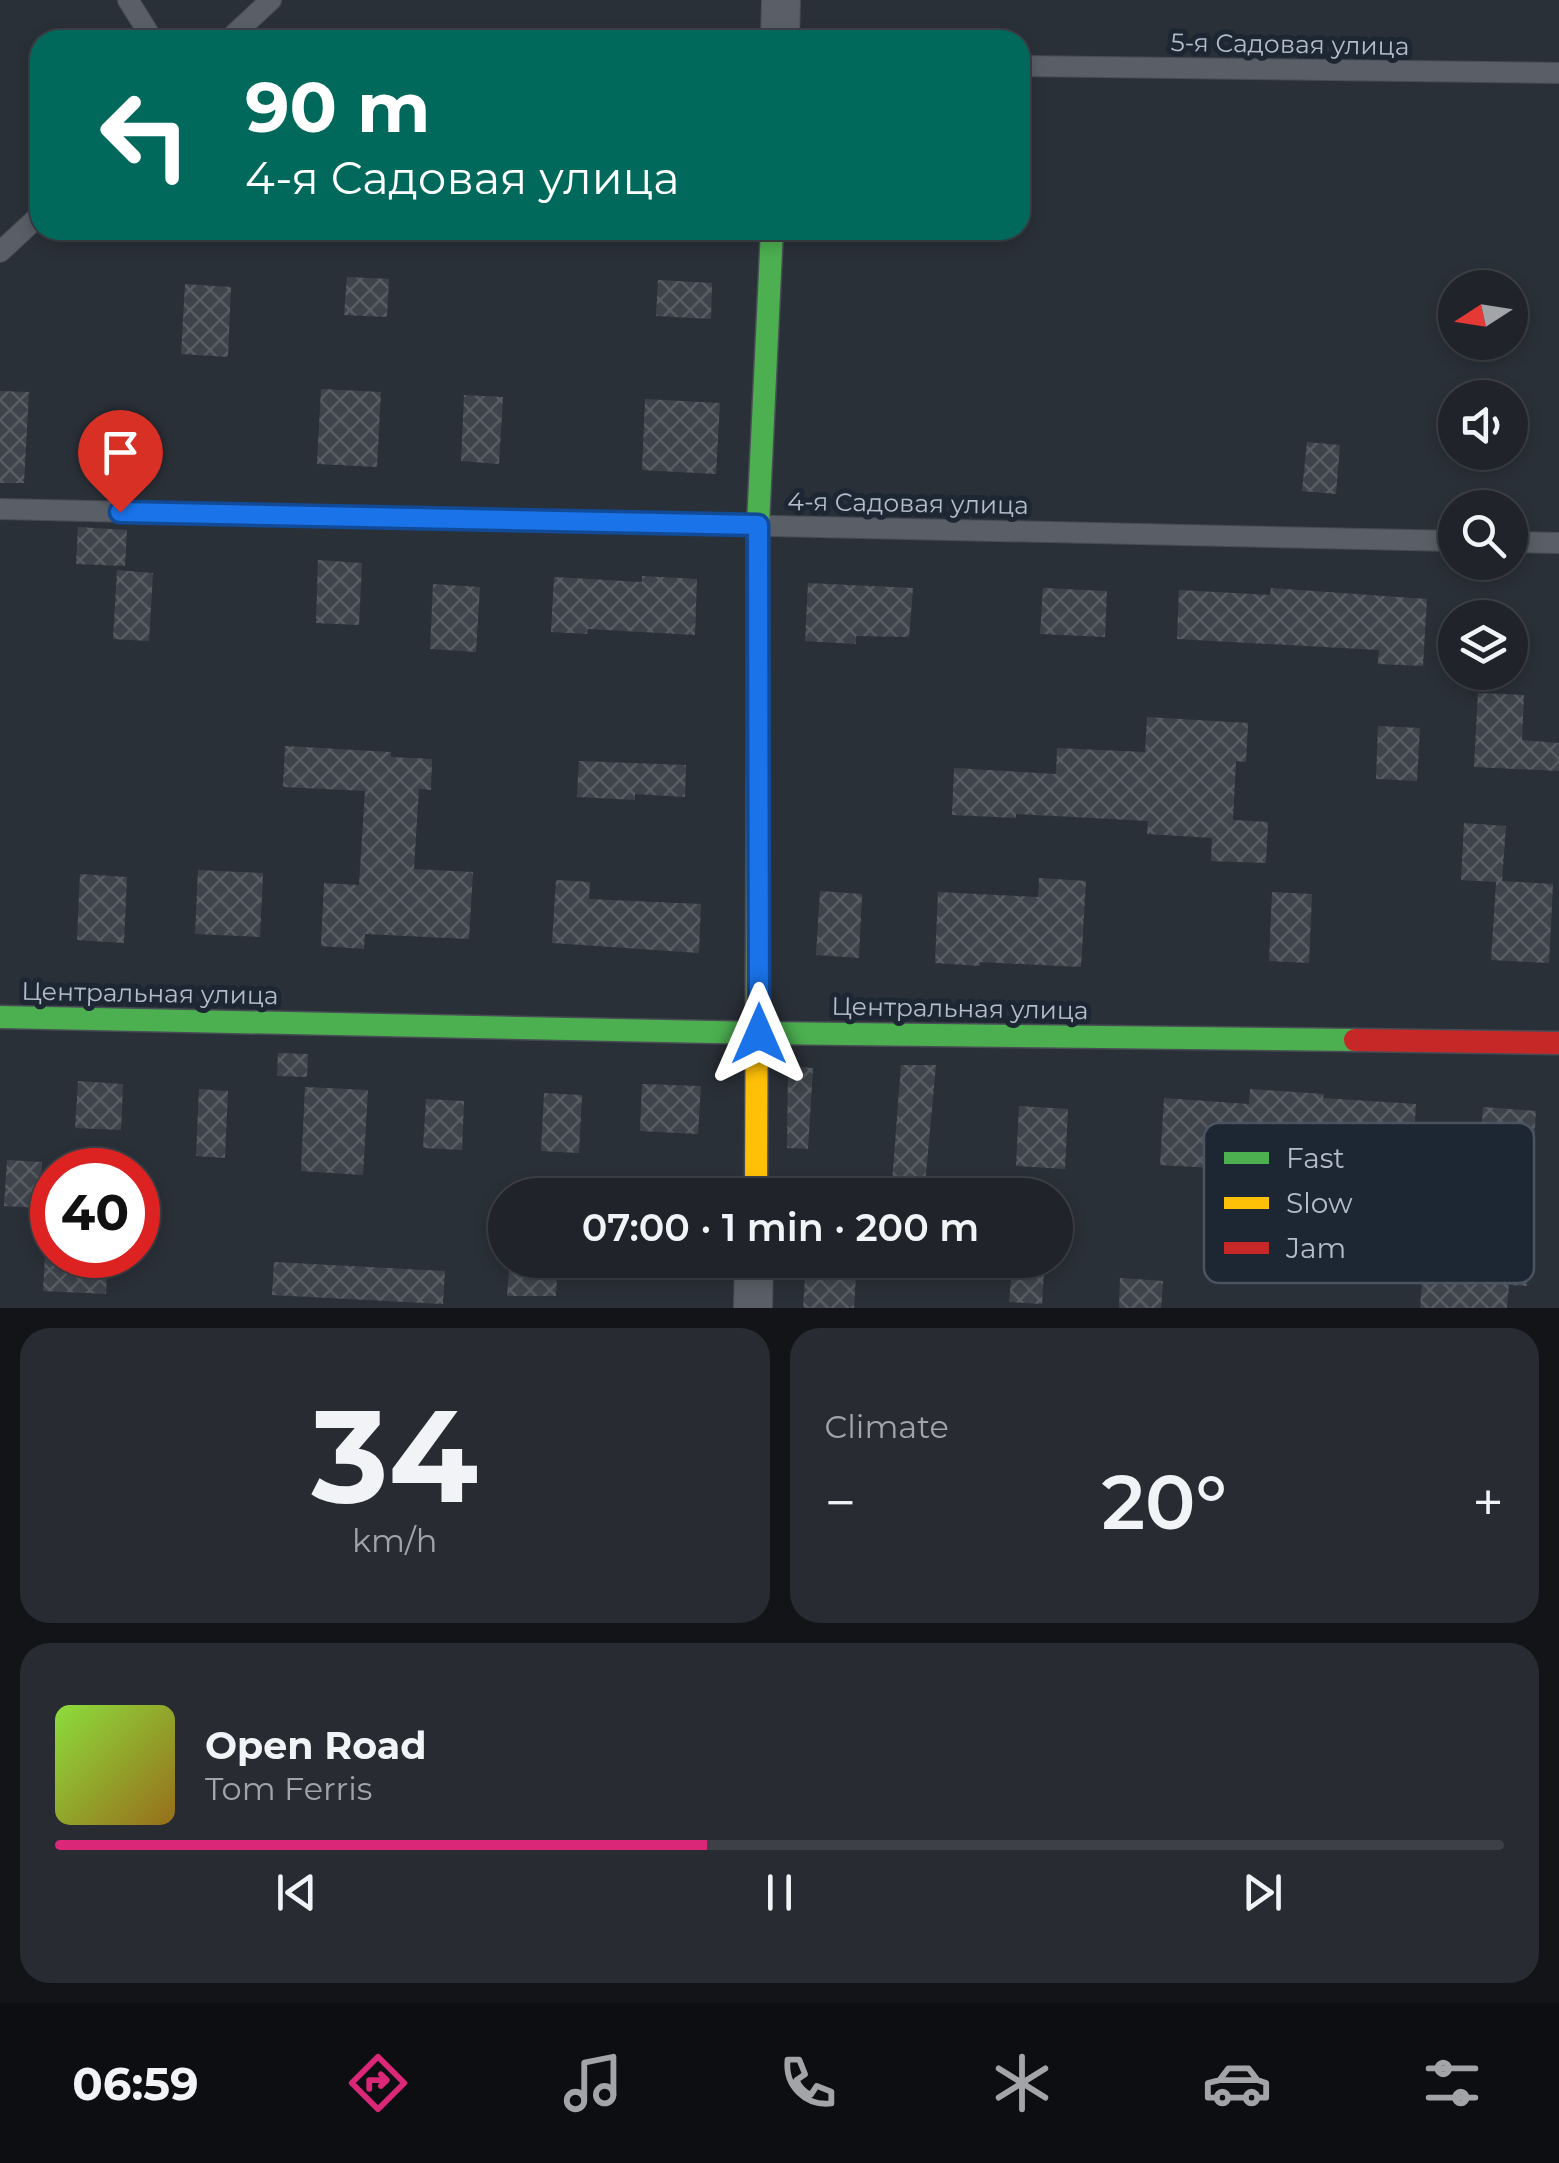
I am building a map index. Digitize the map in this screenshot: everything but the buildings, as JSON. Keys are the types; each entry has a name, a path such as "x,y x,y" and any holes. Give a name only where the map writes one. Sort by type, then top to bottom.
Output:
{"street":[{"path":"780,30 781,0"},
{"path":"756,1178 758,525 772,240"},
{"name":"Центральная улица","path":"0,1018 759,1034 1559,1042"},
{"path":"754,1278 754,1308"}],"lane":[{"path":"128,0 147,30"},
{"path":"239,30 271,0"},
{"name":"5-я Садовая улица","path":"1030,66 1559,72"},
{"path":"0,252 30,224"},
{"name":"4-я Садовая улица","path":"0,509 1438,541"},
{"path":"1528,542 1559,543"}],"traffic: fast":[{"path":"758,714 758,525 772,240"},
{"path":"0,1017 759,1033 1355,1040"}],"traffic: slow":[{"path":"756,1178 758,714"}],"traffic: jam":[{"path":"1355,1040 1559,1043"}],"route":[{"path":"120,512 758,525 759,1034"}]}
